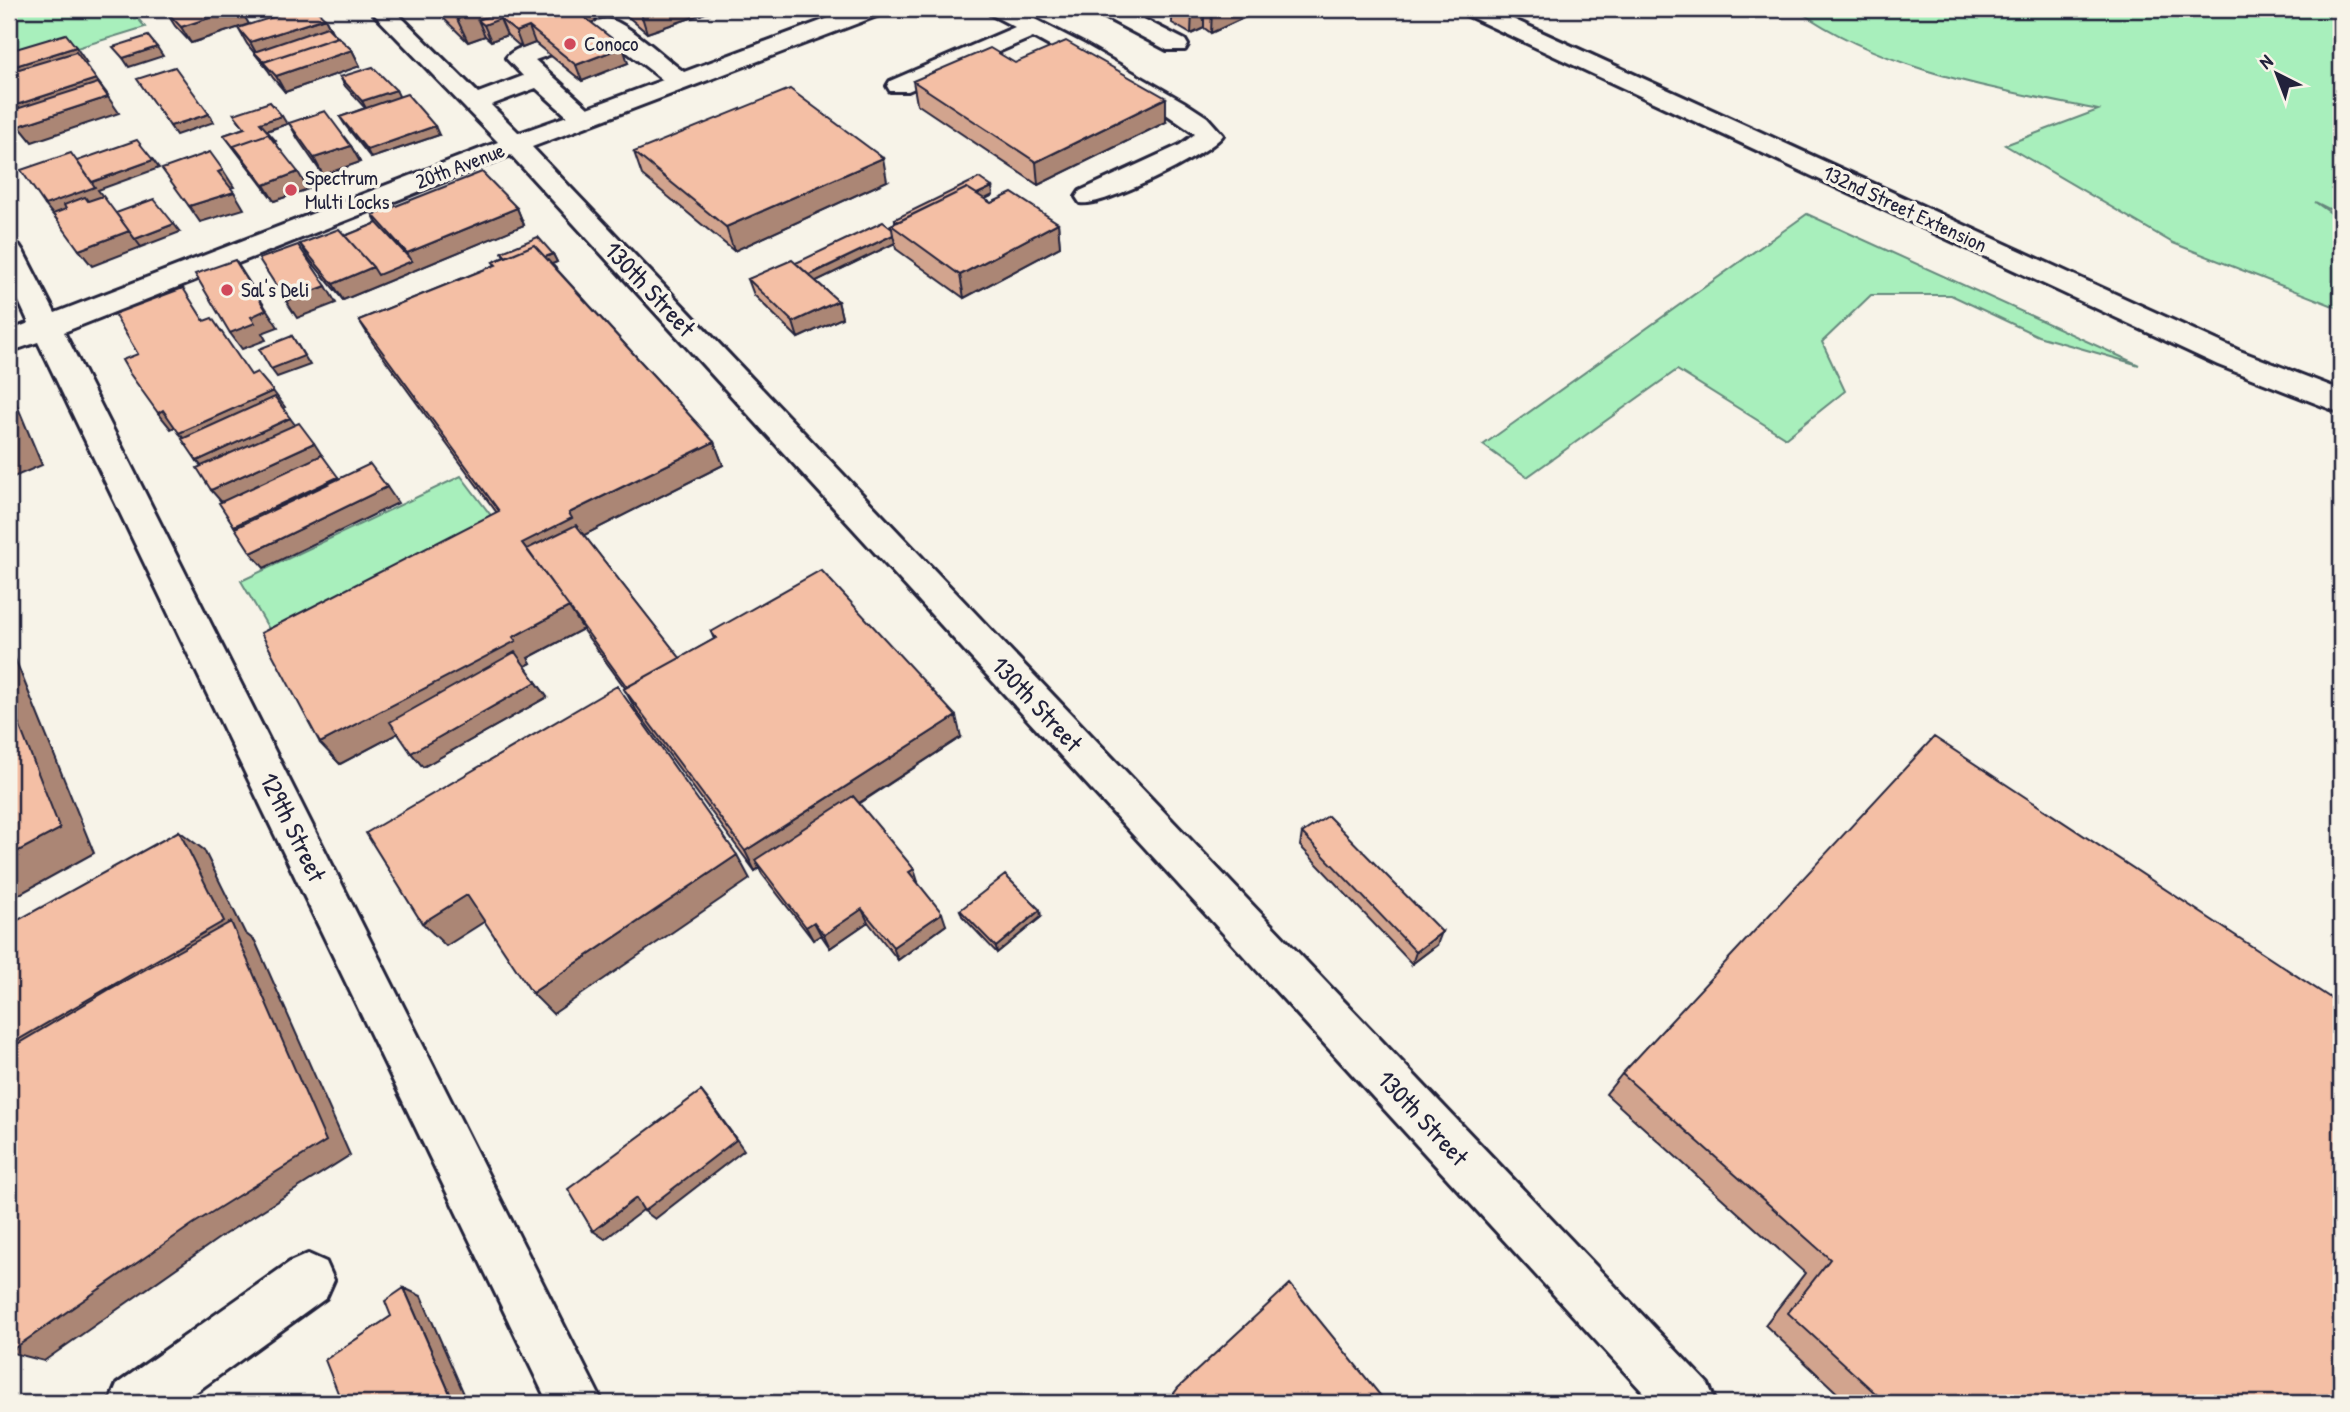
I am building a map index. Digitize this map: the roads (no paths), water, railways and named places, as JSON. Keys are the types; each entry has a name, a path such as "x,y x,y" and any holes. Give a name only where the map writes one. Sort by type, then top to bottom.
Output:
{"street":[{"name":"130th Street","path":"380,9 515,144 1689,1403"},
{"name":"20th Avenue","path":"27,335 515,144 871,9"},
{"path":"998,9 1175,108 1205,127 1210,135 1189,150 1090,197"},
{"path":"1107,9 1176,45"},
{"name":"132nd Street Extension","path":"1472,9 2229,358 2341,402"},
{"path":"899,86 1034,28"},
{"path":"617,45 681,82"},
{"path":"474,103 550,71 584,118"},
{"name":"129th Street","path":"9,251 27,335 576,1403"},
{"path":"136,1403 308,1280"}],"place":[{"name":"Conoco","path":"570,44"},
{"name":"Spectrum Multi Locks","path":"291,190"},
{"name":"Sal's Deli","path":"227,290"}]}
